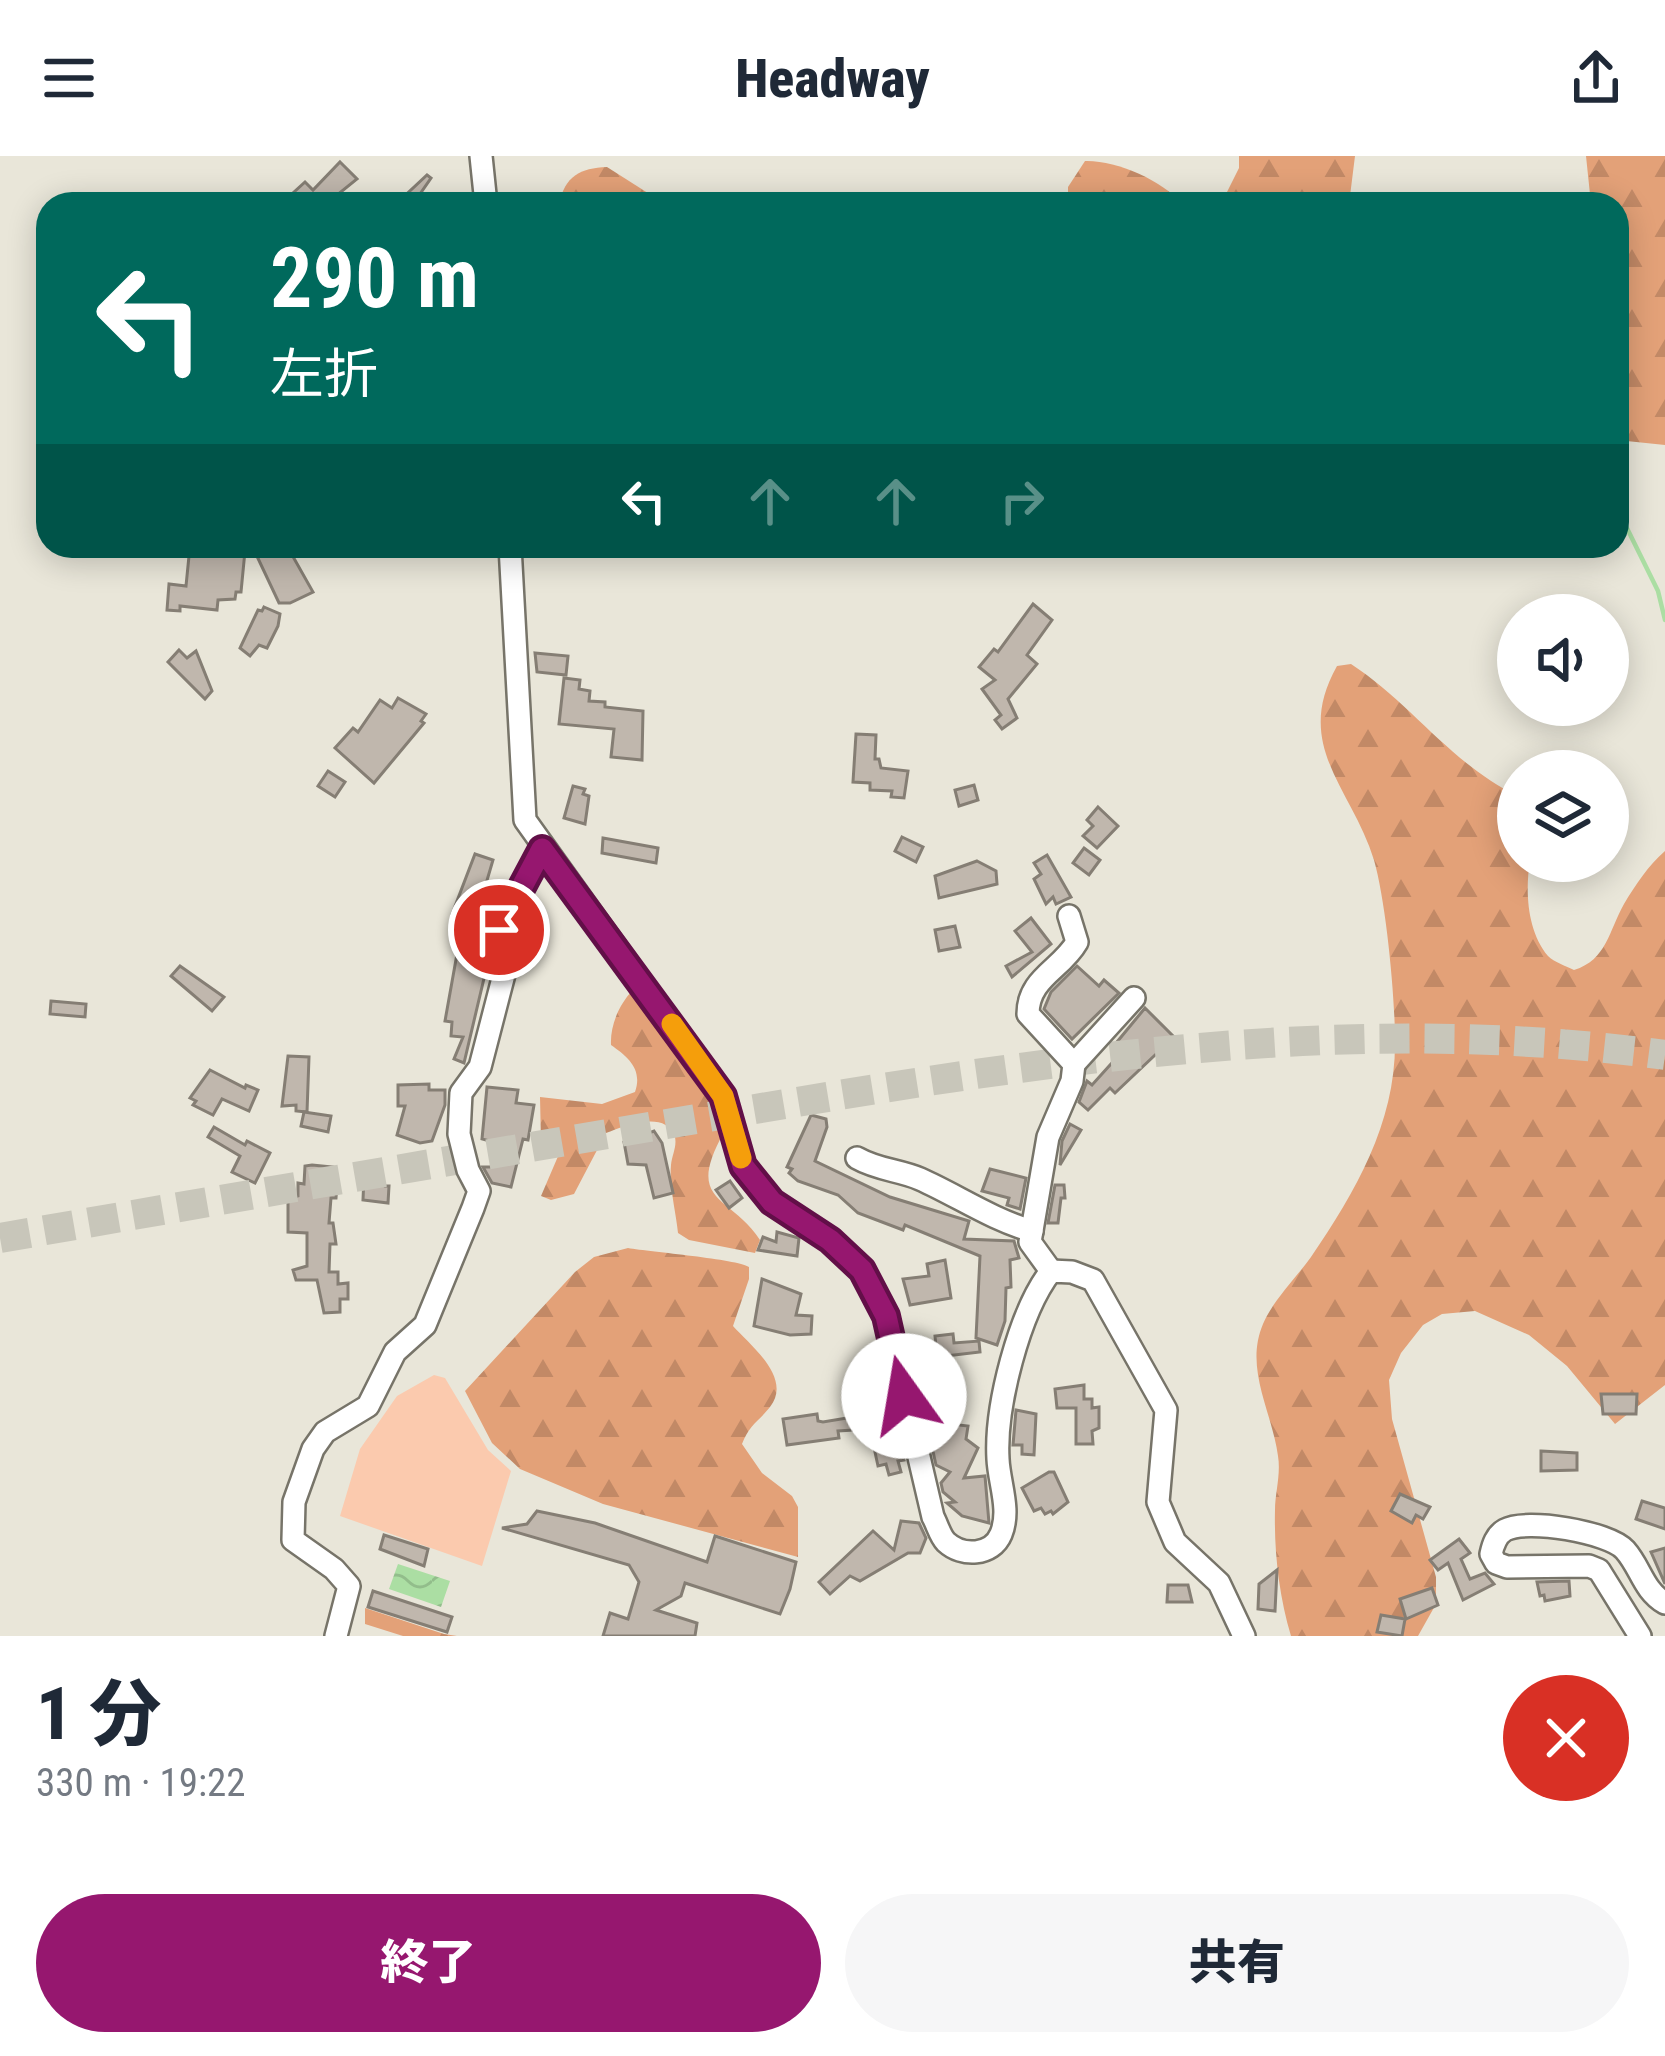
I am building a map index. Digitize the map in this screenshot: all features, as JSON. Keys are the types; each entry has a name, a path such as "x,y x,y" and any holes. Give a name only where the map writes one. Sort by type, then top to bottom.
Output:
{"street":[{"path":"481,156 485,192"},
{"path":"511,558 525,820 723,1096 743,1166 772,1202 830,1240 862,1270 886,1316 933,1517 944,1540 963,1552 979,1552 995,1543 1003,1531 1005,1506 998,1458 1001,1404 1010,1364 1051,1270"},
{"path":"336,1636 350,1586 293,1540 294,1502 313,1449 325,1432 368,1406 395,1352 425,1325 473,1208 478,1192 459,1134 461,1093 480,1067 508,959 499,930 542,849"},
{"path":"1069,916 1077,942 1033,987 1028,1014 1073,1064"},
{"path":"1135,998 1073,1064 1072,1081 1048,1137 1030,1242 1051,1270 1093,1280 1143,1366 1166,1410 1158,1502 1175,1542 1219,1583 1244,1636"},
{"path":"857,1158 879,1170 916,1177 1000,1222 1032,1231"},
{"path":"1640,1636 1599,1570 1589,1566 1507,1567 1496,1563 1491,1554 1493,1543 1505,1530 1526,1525 1611,1540 1625,1550 1654,1597 1665,1603"}],"green space":[{"path":"1239,156 1355,156 1350,192 1227,192 1239,168"},
{"path":"1586,156 1665,156 1665,445 1629,441 1629,192 1590,192"},
{"path":"1085,161 1138,173 1169,192 1068,192"},
{"path":"607,167 646,192 563,192 575,175"},
{"path":"1351,664 1373,680 1497,785 1497,882 1528,882 1532,923 1553,960 1574,970 1594,959 1633,889 1665,851 1665,1385 1615,1424 1567,1366 1529,1335 1475,1311 1442,1314 1423,1325 1401,1353 1389,1380 1392,1419 1436,1577 1436,1604 1418,1636 1291,1636 1276,1558 1278,1456 1256,1357 1268,1315 1358,1181 1381,1128 1394,1071 1392,975 1378,878 1364,834 1323,744 1325,694 1337,666"},
{"path":"633,990 704,1063 724,1132 713,1155 710,1186 760,1240 755,1253 689,1240 678,1233 671,1173 675,1137 663,1124 644,1122 606,1133 574,1194 551,1200 541,1196 559,1154 541,1142 540,1097 602,1104 635,1092 635,1070 611,1045 616,1016"},
{"path":"628,1248 749,1267 733,1326 767,1363 776,1396 742,1444 762,1473 792,1496 798,1507 798,1557 603,1504 520,1469 492,1443 465,1391 575,1272 594,1257"},
{"path":"365,1608 457,1636 403,1636 365,1624"}],"shaded area":[{"path":"434,1375 445,1378 488,1450 511,1471 482,1566 340,1516 360,1449 397,1396"}],"water":[{"path":"398,1564 450,1581 441,1607 389,1589"}],"building":[{"path":"340,162 357,179 341,192 294,192 305,182 313,190"},
{"path":"427,175 431,178 421,192 409,192"},
{"path":"189,558 244,558 241,592 236,592 235,599 218,600 217,610 180,606 180,611 167,610 169,584 186,586"},
{"path":"258,558 294,558 313,592 279,603"},
{"path":"1033,604 1052,620 1027,655 1037,664 1008,699 1017,718 1002,729 995,720 1001,715 982,689 995,680 979,667 994,649 998,652"},
{"path":"264,607 280,614 278,626 267,648 259,645 250,656 240,648 258,610"},
{"path":"179,650 187,658 196,651 212,691 205,699 168,662"},
{"path":"535,653 568,656 566,675 537,672"},
{"path":"564,678 580,680 579,689 590,691 589,701 643,711 642,760 611,757 614,729 559,724"},
{"path":"398,698 426,714 424,723 374,783 335,748 353,728 358,732 380,700 392,708"},
{"path":"856,734 876,735 875,759 881,768 908,771 904,798 891,797 892,791 870,790 870,783 853,782"},
{"path":"328,771 345,782 335,797 318,786"},
{"path":"974,785 978,800 959,806 955,790"},
{"path":"573,786 585,789 583,794 589,796 585,824 564,818"},
{"path":"1098,807 1118,826 1097,848 1083,836 1093,826 1087,820"},
{"path":"902,837 923,847 916,862 895,851"},
{"path":"603,838 658,848 656,863 602,853"},
{"path":"1084,848 1100,860 1089,875 1073,863"},
{"path":"475,854 493,860 469,920 452,914"},
{"path":"1047,855 1071,897 1056,904 1053,897 1046,904 1034,879 1041,874 1034,863"},
{"path":"977,861 996,871 997,884 939,898 935,876"},
{"path":"1031,918 1051,944 1012,977 1006,966 1032,952 1015,931"},
{"path":"955,926 960,947 939,951 935,930"},
{"path":"467,944 490,953 464,1063 454,1059 463,1037 451,1036 452,1022 445,1021 457,954 464,956"},
{"path":"180,966 224,997 212,1011 171,976"},
{"path":"1077,966 1099,986 1104,980 1119,993 1072,1039 1044,1009 1051,992"},
{"path":"51,1001 86,1004 85,1017 50,1014"},
{"path":"1145,1008 1174,1037 1115,1093 1110,1088 1088,1110 1079,1102 1087,1081 1092,1085 1119,1055 1112,1048"},
{"path":"288,1056 309,1057 307,1112 296,1111 296,1105 282,1106"},
{"path":"210,1070 258,1090 249,1111 222,1099 213,1115 193,1105 196,1101 190,1098"},
{"path":"429,1084 429,1090 445,1090 445,1105 432,1141 420,1143 397,1135 405,1106 398,1106 398,1085"},
{"path":"487,1087 518,1090 516,1103 534,1105 528,1140 523,1139 511,1187 492,1183 483,1167 491,1167 497,1143 482,1139"},
{"path":"304,1112 331,1116 328,1132 301,1126"},
{"path":"811,1115 826,1119 827,1127 815,1161 890,1197 969,1221 964,1239 1014,1241 1019,1258 1010,1260 1011,1287 1006,1288 1005,1321 997,1345 976,1338 980,1256 905,1225 903,1230 858,1213 838,1195 798,1181 789,1173 792,1169 787,1167"},
{"path":"1070,1124 1081,1130 1060,1165 1062,1141"},
{"path":"214,1127 270,1153 255,1183 232,1172 240,1156 208,1137"},
{"path":"654,1131 662,1143 673,1193 654,1198 646,1165 628,1164 624,1142"},
{"path":"305,1166 333,1167 332,1183 337,1184 336,1198 331,1198 329,1223 333,1223 336,1244 330,1244 329,1272 338,1272 338,1284 348,1283 348,1299 340,1299 340,1312 324,1313 317,1280 296,1280 293,1270 307,1266 307,1233 288,1232 288,1199 298,1196"},
{"path":"990,1169 1026,1178 1020,1209 1007,1205 1009,1198 982,1191"},
{"path":"381,1175 389,1186 388,1203 363,1200 364,1176"},
{"path":"730,1181 742,1198 729,1208 716,1190"},
{"path":"1055,1185 1064,1185 1065,1198 1061,1198 1058,1223 1048,1223"},
{"path":"777,1232 799,1238 797,1256 758,1250 763,1237 776,1242"},
{"path":"945,1260 951,1298 910,1305 903,1279 929,1276 927,1264"},
{"path":"762,1279 801,1294 796,1315 812,1316 811,1334 790,1335 754,1326"},
{"path":"953,1334 954,1343 979,1341 980,1352 937,1357 935,1336"},
{"path":"1084,1385 1084,1399 1092,1399 1092,1408 1099,1407 1093,1444 1076,1444 1076,1408 1057,1408 1055,1389"},
{"path":"1601,1394 1637,1394 1636,1414 1603,1414"},
{"path":"1016,1410 1036,1414 1034,1455 1022,1454 1022,1445 1013,1445"},
{"path":"877,1413 878,1424 895,1420 904,1460 898,1461 901,1472 889,1475 886,1464 878,1466 870,1429 838,1431 839,1438 787,1445 783,1419 817,1414 823,1422"},
{"path":"935,1413 937,1418 948,1415 950,1424 968,1426 966,1439 978,1448 964,1478 985,1476 989,1523 962,1516 947,1503 955,1502 943,1492 941,1483 950,1472 936,1465 925,1415"},
{"path":"1541,1451 1577,1453 1577,1470 1541,1471"},
{"path":"1054,1472 1068,1502 1053,1514 1045,1514 1041,1508 1034,1511 1022,1488"},
{"path":"1400,1494 1430,1507 1423,1519 1416,1515 1412,1523 1391,1511"},
{"path":"1642,1501 1665,1508 1665,1529 1636,1519"},
{"path":"537,1511 595,1523 707,1562 715,1536 796,1562 790,1589 780,1614 685,1583 681,1596 656,1610 697,1623 695,1636 603,1636 610,1613 628,1619 639,1582 629,1565 502,1528 527,1524"},
{"path":"901,1521 919,1523 926,1538 920,1553 908,1553 860,1581 850,1576 830,1594 819,1582 873,1531 894,1550"},
{"path":"384,1535 428,1549 424,1566 380,1549"},
{"path":"1459,1539 1470,1553 1461,1559 1470,1579 1485,1573 1494,1584 1463,1600 1448,1563 1438,1570 1430,1560"},
{"path":"1665,1548 1665,1584 1651,1552"},
{"path":"1277,1570 1275,1611 1258,1609 1259,1584"},
{"path":"1569,1581 1570,1596 1545,1601 1540,1596 1537,1582"},
{"path":"1168,1585 1188,1585 1192,1602 1167,1602"},
{"path":"1432,1588 1438,1605 1406,1619 1400,1599"},
{"path":"373,1591 452,1617 447,1632 368,1607"},
{"path":"1381,1615 1405,1619 1402,1636 1377,1632"}],"waterway":[{"path":"1629,532 1658,591 1665,620"}],"tunnel":[{"path":"0,1238 827,1097 1065,1062 1304,1041 1424,1039 1544,1043 1665,1055"}],"slow traffic":[{"path":"672,1024 723,1096 741,1158"}],"route":[{"path":"499,930 542,849 723,1096 743,1166 772,1202 830,1240 862,1270 886,1316 904,1396"}]}
